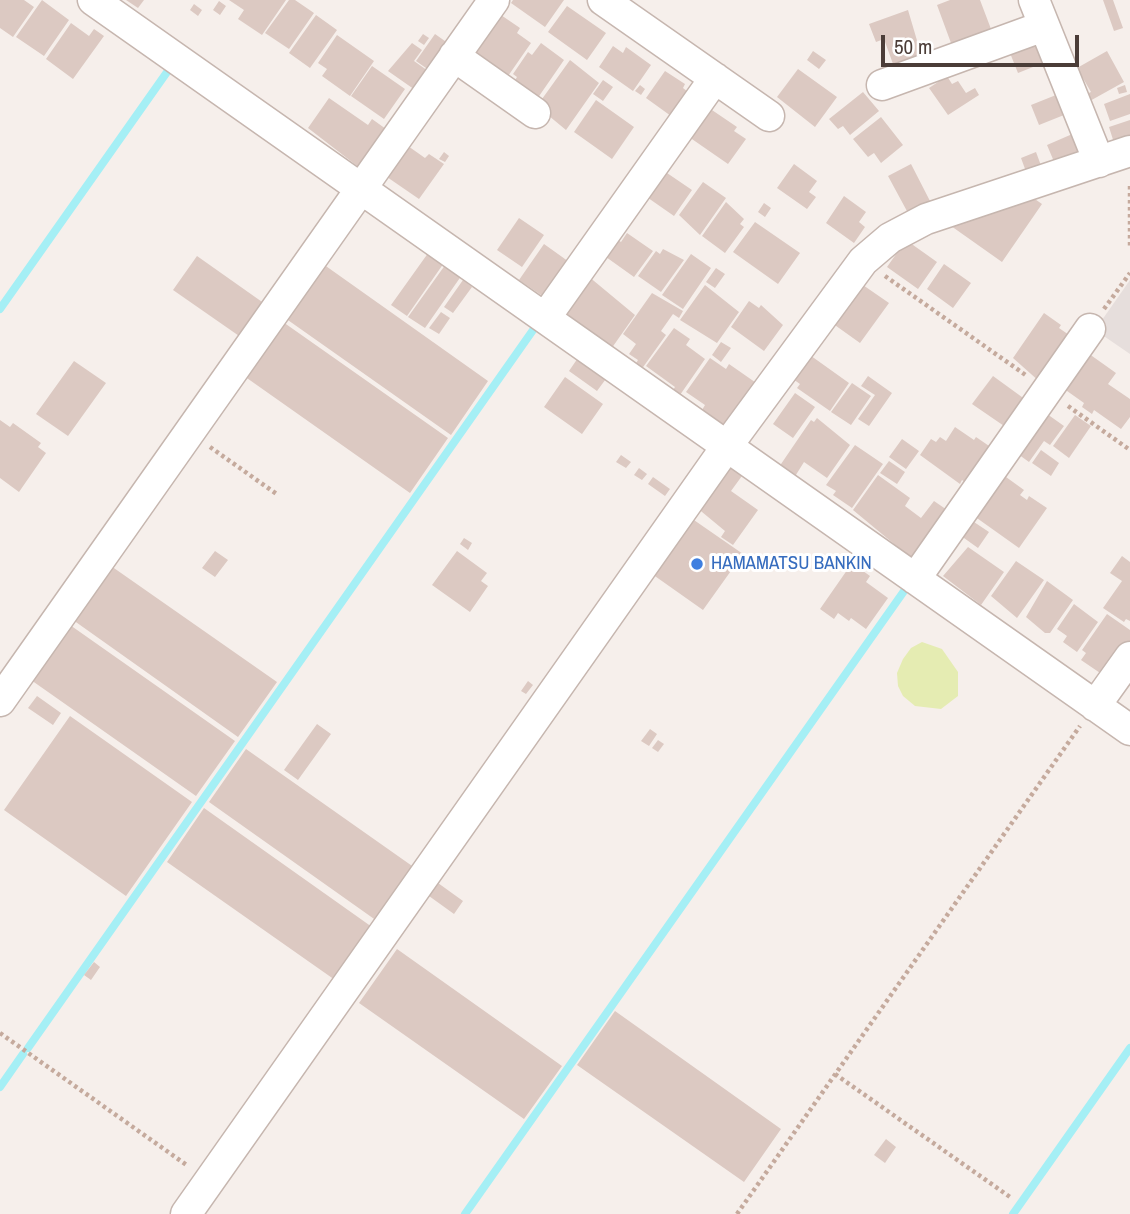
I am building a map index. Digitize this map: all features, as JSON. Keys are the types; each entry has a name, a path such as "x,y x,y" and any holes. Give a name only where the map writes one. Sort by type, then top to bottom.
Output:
{"street":[{"path":"93,0 1130,730"},
{"path":"0,701 494,0"},
{"path":"603,0 769,116"},
{"path":"882,85 1039,13 1100,162"},
{"path":"454,56 535,113"},
{"path":"545,318 715,78"},
{"path":"186,1214 727,446 863,261 890,237 926,219 1130,151"},
{"path":"915,579 1090,329"},
{"path":"1095,706 1130,657"}],"path":[{"path":"1130,186 1130,246"},
{"path":"863,261 1130,450"},
{"path":"1090,329 1130,272"},
{"path":"189,433 278,495"},
{"path":"737,1214 1095,706"},
{"path":"0,1033 209,1181"},
{"path":"835,1074 1010,1198"}],"shaded area":[{"path":"1130,280 1130,354 1095,330"}],"green space":[{"path":"922,642 942,649 958,672 958,696 941,709 915,706 903,696 898,686 897,673 903,659 911,648"}],"building":[{"path":"0,0 24,0 34,7 13,37 0,28"},
{"path":"42,0 69,20 44,56 16,37"},
{"path":"126,0 144,0 138,8"},
{"path":"229,0 286,0 262,35 238,19 244,10"},
{"path":"289,0 295,0 314,13 289,49 265,33"},
{"path":"513,0 564,0 545,27 511,3"},
{"path":"950,0 980,0 991,29 951,43 937,5"},
{"path":"1103,0 1113,0 1123,28 1114,31"},
{"path":"219,1 226,6 220,15 213,10"},
{"path":"194,4 202,10 198,16 190,10"},
{"path":"567,6 606,33 587,60 548,32"},
{"path":"908,10 921,54 893,64 884,39 876,42 869,24"},
{"path":"498,13 520,28 517,33 531,43 506,79 469,53"},
{"path":"316,15 337,30 310,68 289,53"},
{"path":"71,23 89,36 94,29 104,36 73,79 46,59"},
{"path":"423,34 429,38 424,45 418,41"},
{"path":"435,34 452,46 433,73 416,61"},
{"path":"337,35 374,61 350,96 322,76 327,69 318,63"},
{"path":"1040,41 1048,61 1018,73 1010,53"},
{"path":"412,43 422,50 414,61 431,73 418,92 388,71"},
{"path":"541,43 564,60 535,102 512,85 517,77 513,74 528,52 532,55"},
{"path":"613,46 623,53 626,47 651,65 633,91 599,67"},
{"path":"813,51 826,60 819,69 807,60"},
{"path":"1107,51 1124,82 1088,102 1084,95 1091,92 1077,68"},
{"path":"570,60 599,83 566,130 537,106"},
{"path":"372,66 405,89 384,119 351,96"},
{"path":"798,69 837,97 815,127 777,97"},
{"path":"665,71 685,84 683,88 688,92 671,116 646,98"},
{"path":"947,76 952,84 958,81 966,93 975,88 979,95 948,115 929,88"},
{"path":"603,80 613,87 603,101 593,94"},
{"path":"640,85 645,89 641,95 635,91"},
{"path":"1125,85 1127,92 1119,94 1117,88"},
{"path":"863,92 879,111 850,135 843,126 838,129 829,119"},
{"path":"1061,93 1069,113 1039,125 1031,105"},
{"path":"1130,94 1130,114 1110,121 1104,104"},
{"path":"329,98 368,125 372,119 386,129 361,169 308,128"},
{"path":"596,100 634,127 612,159 574,132"},
{"path":"709,108 737,127 734,131 746,139 728,164 689,137"},
{"path":"881,117 903,145 881,163 874,153 868,157 853,139"},
{"path":"1130,120 1130,141 1115,146 1109,127"},
{"path":"1077,132 1085,152 1055,164 1047,145"},
{"path":"408,146 425,158 429,154 444,164 419,199 387,177"},
{"path":"444,152 449,156 445,162 439,159"},
{"path":"1036,152 1043,171 1028,177 1021,158"},
{"path":"794,164 817,181 809,192 816,197 807,209 777,188"},
{"path":"911,164 930,201 908,213 888,176"},
{"path":"667,173 692,190 674,216 641,193 654,175 661,181"},
{"path":"703,182 726,198 700,235 679,215"},
{"path":"1029,195 1042,204 1002,262 944,221"},
{"path":"844,196 866,212 859,222 865,227 854,243 826,223"},
{"path":"726,202 744,219 740,224 744,227 725,253 702,236"},
{"path":"764,203 771,208 765,217 758,212"},
{"path":"519,218 544,235 522,267 497,250"},
{"path":"755,222 800,253 778,284 733,252"},
{"path":"627,233 653,251 634,277 599,252 611,235 621,242"},
{"path":"906,240 937,262 918,289 887,267"},
{"path":"544,244 572,264 547,299 519,280"},
{"path":"431,249 446,260 407,316 391,305"},
{"path":"663,249 684,260 661,292 638,276 656,251 660,254"},
{"path":"691,254 711,268 683,309 662,295"},
{"path":"197,256 265,304 242,338 173,290"},
{"path":"448,261 464,272 425,328 408,317"},
{"path":"323,264 488,381 451,435 285,318"},
{"path":"944,264 971,283 953,308 927,289"},
{"path":"716,268 725,274 715,288 706,282"},
{"path":"588,276 635,315 609,352 559,317"},
{"path":"463,280 472,287 453,313 444,307"},
{"path":"860,283 889,303 860,343 832,323"},
{"path":"705,285 739,312 717,343 680,320"},
{"path":"652,293 683,311 679,318 673,314 661,331 666,335 641,370 635,365 638,360 629,354 636,344 623,334"},
{"path":"749,301 759,308 761,305 783,325 764,351 731,327"},
{"path":"441,312 450,318 439,334 429,328"},
{"path":"1044,313 1072,337 1040,382 1013,358"},
{"path":"283,322 448,438 410,493 244,376"},
{"path":"674,328 690,339 686,345 705,359 680,395 673,390 675,387 646,366"},
{"path":"721,342 731,348 721,362 712,355"},
{"path":"1085,351 1116,373 1108,384 1130,399 1130,417 1121,429 1094,410 1092,414 1082,407 1084,403 1060,386"},
{"path":"582,352 611,372 597,391 569,371"},
{"path":"807,353 849,383 830,411 797,388 800,384 790,377"},
{"path":"710,358 726,369 729,364 762,387 740,417 732,412 723,425 702,410 705,405 686,392"},
{"path":"74,361 106,383 68,436 36,414"},
{"path":"868,376 892,393 869,426 858,419 875,395 861,386"},
{"path":"993,376 1026,400 1007,428 972,404"},
{"path":"565,377 603,404 582,434 544,407"},
{"path":"852,383 871,396 851,425 831,412"},
{"path":"795,393 815,407 793,438 773,424"},
{"path":"1040,409 1064,426 1050,445 1044,441 1029,462 1011,449"},
{"path":"1075,415 1091,426 1069,458 1053,446"},
{"path":"817,418 850,445 827,478 804,462 794,478 779,467 811,420 814,422"},
{"path":"0,420 10,427 13,423 41,443 38,447 46,453 19,492 0,478"},
{"path":"955,427 992,448 967,484 962,480 960,484 920,455 931,439 936,442 940,437 946,441"},
{"path":"902,439 919,451 906,469 889,457"},
{"path":"855,445 883,464 852,508 833,495 836,491 826,485"},
{"path":"1041,450 1059,463 1051,476 1032,463"},
{"path":"621,455 631,462 626,468 616,462"},
{"path":"732,458 747,469 731,491 758,510 733,545 721,537 725,531 696,507"},
{"path":"889,461 905,472 897,484 880,473"},
{"path":"639,468 647,474 642,480 634,475"},
{"path":"878,475 910,498 905,506 921,518 934,501 950,512 917,563 853,510"},
{"path":"993,476 1002,482 1006,477 1024,490 1020,495 1027,500 1029,496 1047,508 1019,548 974,516"},
{"path":"653,477 670,489 665,496 648,484"},
{"name":"HAMAMATSU BANKIN","path":"691,518 743,554 703,610 652,574"},
{"path":"968,518 989,532 978,548 957,533"},
{"path":"464,538 472,543 468,550 460,544"},
{"path":"968,547 1004,572 981,605 943,576"},
{"path":"215,551 228,560 215,577 202,568"},
{"path":"457,551 487,573 481,581 488,586 470,612 432,585"},
{"path":"1122,556 1130,562 1130,621 1126,619 1124,622 1103,608 1122,581 1110,573"},
{"path":"1016,561 1044,580 1017,618 991,596"},
{"path":"852,563 870,576 866,582 888,598 866,629 851,618 849,621 838,613 834,619 820,609"},
{"path":"111,566 277,682 238,737 73,620"},
{"path":"1047,581 1073,600 1050,633 1045,633 1026,617"},
{"path":"1074,604 1098,622 1077,652 1063,642 1067,636 1057,629"},
{"path":"1107,614 1130,630 1130,643 1106,677 1081,660 1086,653 1082,650"},
{"path":"70,625 235,741 196,796 31,680"},
{"path":"528,681 533,685 526,694 521,691"},
{"path":"37,696 61,713 53,725 28,708"},
{"path":"70,716 192,802 126,896 4,810"},
{"path":"317,724 331,734 298,780 284,770"},
{"path":"650,729 657,734 649,746 641,741"},
{"path":"658,740 664,744 658,752 652,748"},
{"path":"246,749 415,868 377,921 209,802"},
{"path":"204,808 372,927 335,980 167,862"},
{"path":"438,883 463,901 454,914 429,896"},
{"path":"397,949 562,1066 524,1119 359,1003"},
{"path":"94,962 100,967 91,980 84,975"},
{"path":"615,1011 781,1129 744,1182 577,1065"},
{"path":"886,1139 896,1147 885,1163 874,1155"}],"waterway":[{"path":"0,309 172,65"},
{"path":"28,1048 538,323"},
{"path":"465,1214 909,584"},
{"path":"1013,1214 1130,1048"},
{"path":"0,1087 23,1054"}],"place":[{"name":"HAMAMATSU BANKIN","path":"697,564"}]}
